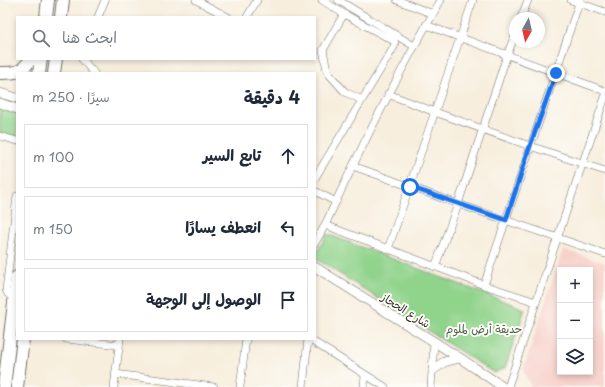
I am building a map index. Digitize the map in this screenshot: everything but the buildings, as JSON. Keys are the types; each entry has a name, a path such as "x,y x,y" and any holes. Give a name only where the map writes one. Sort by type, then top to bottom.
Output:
{"highway":[{"path":"61,16 63,0"},
{"path":"0,73 13,73 24,69 31,60"},
{"path":"39,72 41,60"},
{"path":"54,72 56,60"},
{"path":"4,387 16,284"},
{"path":"17,387 23,340"}],"main road":[{"path":"0,93 14,97"},
{"name":"شارع الحجاز","path":"316,268 460,358 503,387"},
{"path":"433,370 444,362 460,358"}],"street":[{"path":"98,16 105,0"},
{"path":"196,0 226,16"},
{"path":"248,16 257,0"},
{"path":"316,176 395,43 394,41 344,14 322,0"},
{"path":"338,0 414,46"},
{"path":"397,0 432,14"},
{"path":"316,241 388,94 441,0"},
{"path":"388,249 461,39 473,0"},
{"path":"523,12 528,0"},
{"path":"571,0 605,12"},
{"path":"484,285 580,2"},
{"path":"344,14 324,46 323,54 329,74 345,92 362,100"},
{"path":"426,25 605,91"},
{"path":"435,267 458,204 510,48"},
{"path":"83,60 93,72"},
{"path":"388,94 530,146 605,171"},
{"path":"508,387 605,97"},
{"path":"0,136 16,141"},
{"path":"353,166 557,239 605,254"},
{"path":"316,192 336,202"},
{"path":"14,298 8,294 6,290 16,205"},
{"path":"325,225 484,285 536,302"},
{"path":"84,340 119,342 114,387"},
{"path":"240,387 246,340"},
{"path":"303,387 309,340"},
{"path":"311,340 385,387"},
{"path":"431,387 434,342"},
{"path":"115,374 180,385 214,387"},
{"path":"364,387 365,374"}],"shaded area":[{"path":"563,249 605,263 605,387 531,387 523,370 557,267 557,375 593,375 593,267 557,267"}],"green space":[{"path":"0,104 16,109 16,140 0,135"},
{"name":"حديقة أرض لملوم","path":"327,234 525,309 505,368 494,373 316,259 316,254"}],"route":[{"path":"410,187 506,220 556,73"}]}
